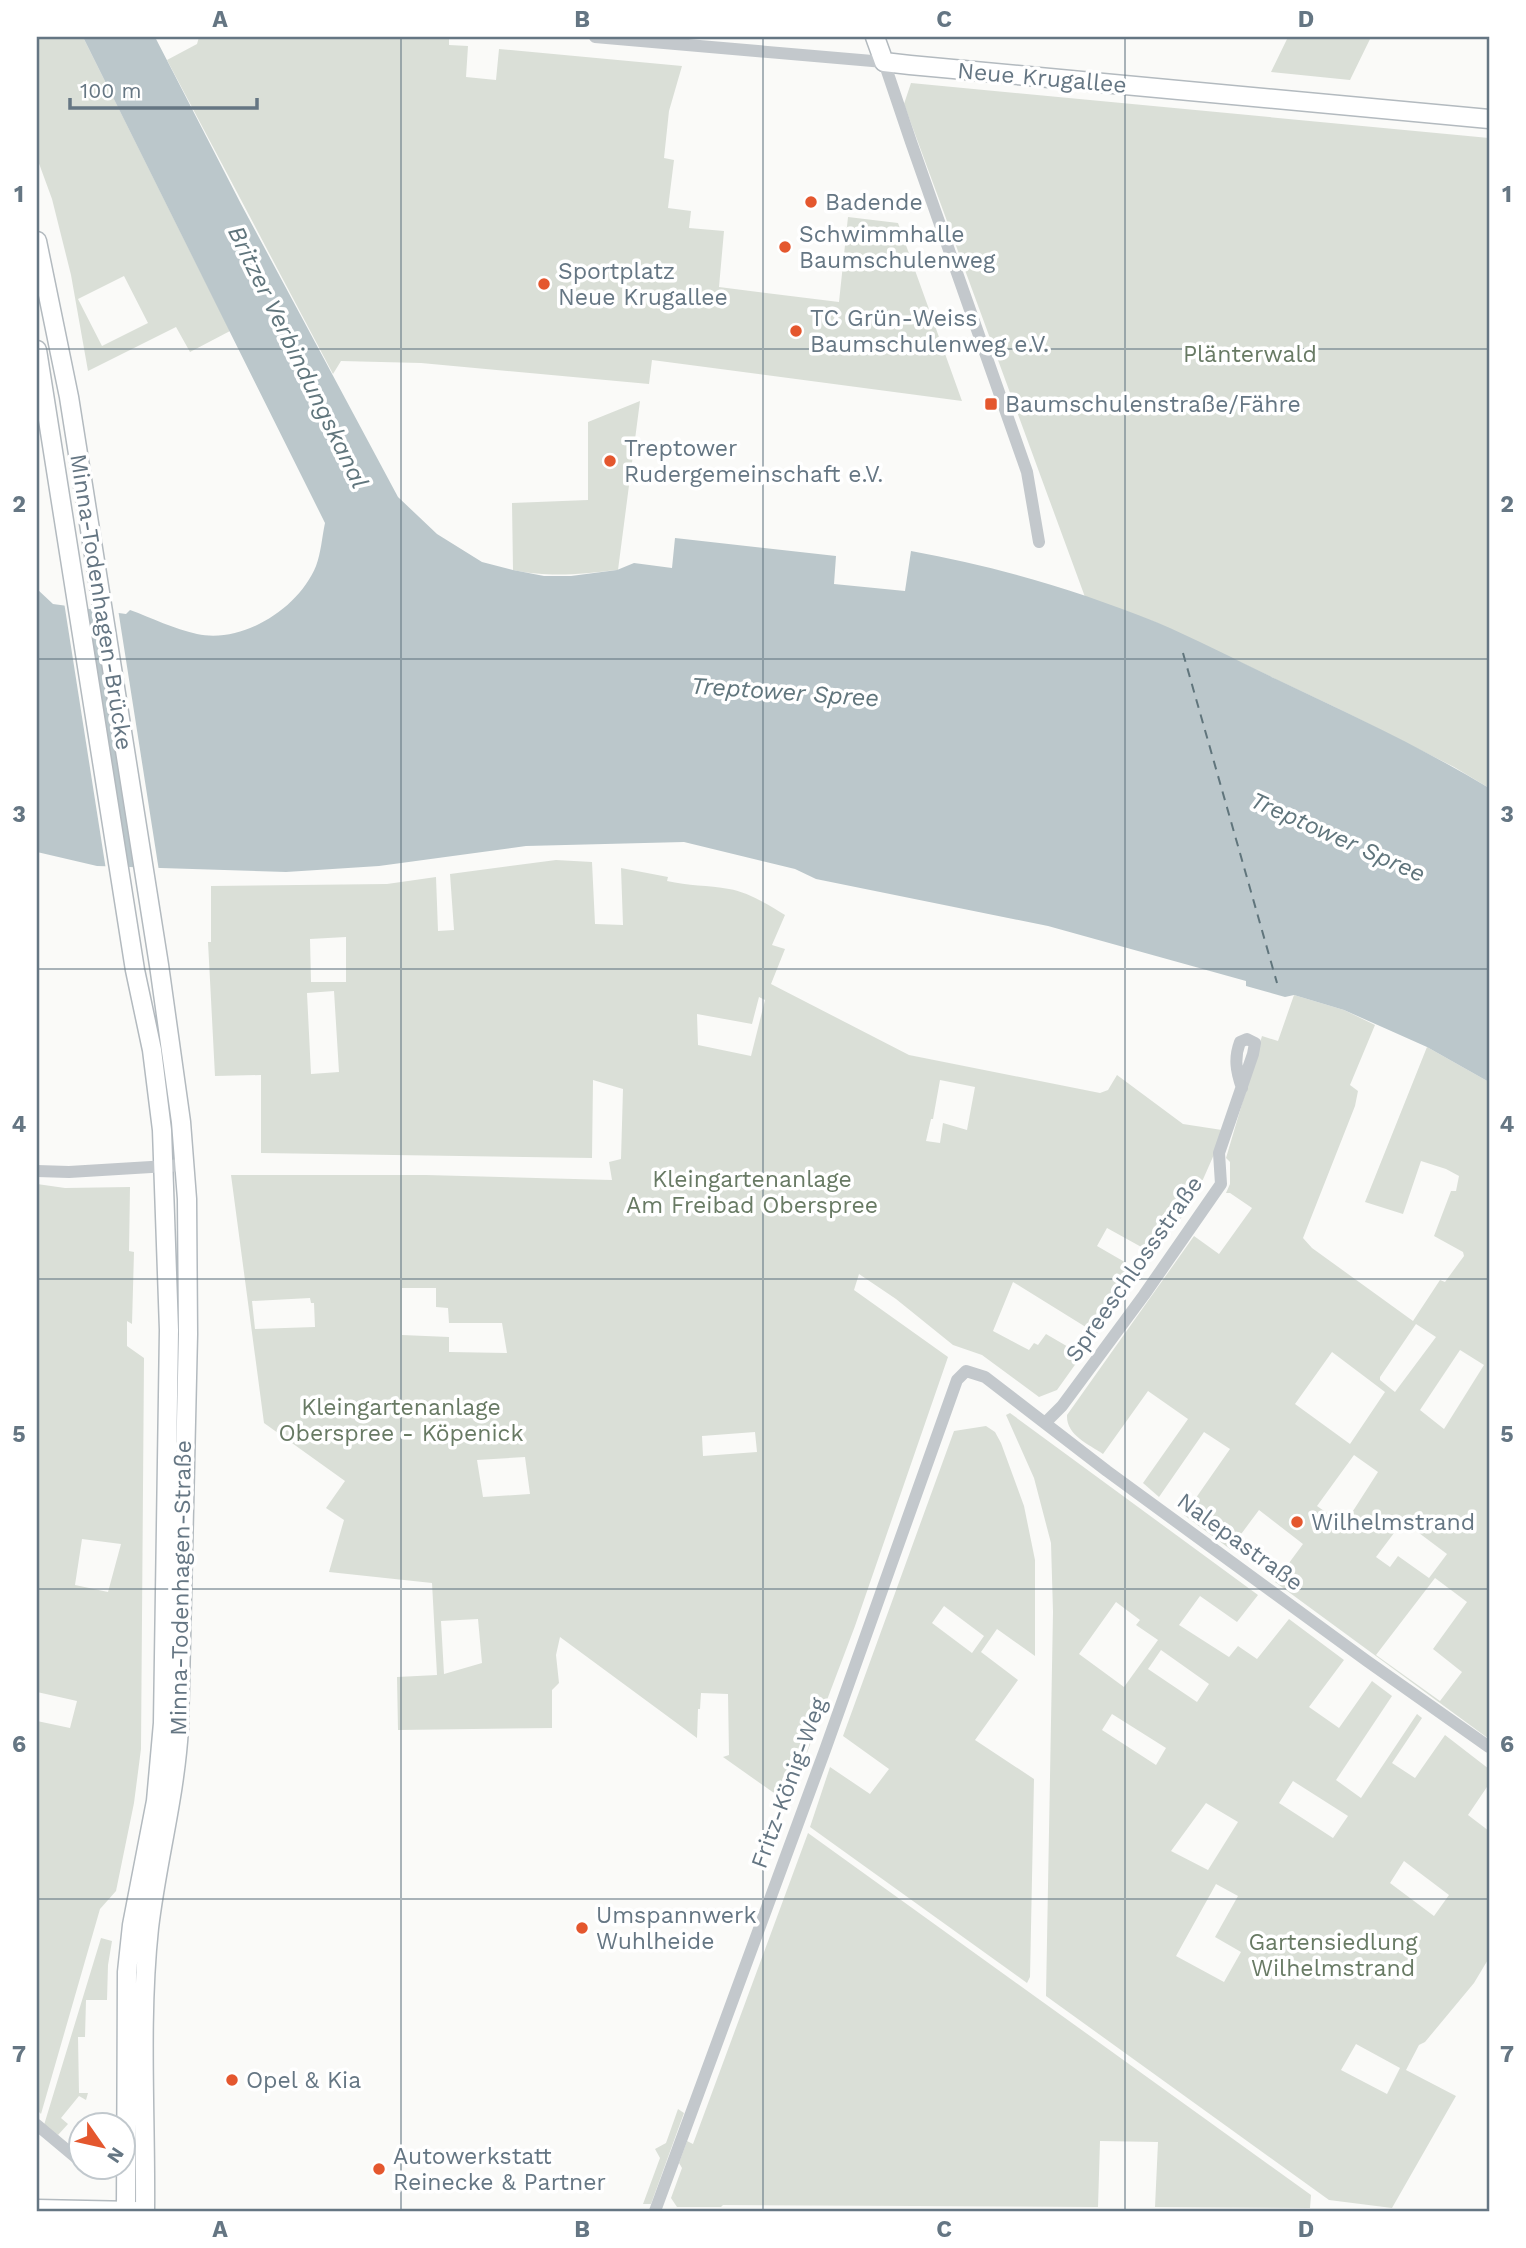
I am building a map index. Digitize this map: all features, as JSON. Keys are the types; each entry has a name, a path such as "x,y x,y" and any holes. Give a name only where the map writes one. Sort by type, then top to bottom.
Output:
{"main road":[{"path":"875,37 884,62"},
{"name":"Neue Krugallee","path":"884,62 1489,119"},
{"name":"Minna-Todenhagen-Brücke","path":"37,241 69,397 159,965"},
{"name":"Minna-Todenhagen-Brücke","path":"37,350 135,970"},
{"name":"Minna-Todenhagen-Straße","path":"146,2211 146,1962 154,1896 174,1791 179,1728 187,1334 187,1199 176,1083 159,965"},
{"name":"Minna-Todenhagen-Straße","path":"125,2211 127,1972 132,1925 156,1801 163,1723 169,1330 164,1166 152,1050 135,970"},
{"path":"37,2209 146,2211"}],"street":[{"name":"Neue Krugallee","path":"595,37 884,62"},
{"path":"884,62 1027,472 1039,542"},
{"name":"Spreeschlossstraße","path":"1045,1423 1062,1406 1093,1364 1221,1184 1219,1153 1242,1088"},
{"path":"37,1171 184,1165"},
{"name":"Nalepastraße","path":"966,1371 985,1377 1357,1653 1489,1747"},
{"name":"Fritz-König-Weg","path":"655,2211 825,1751 957,1380 966,1371"},
{"path":"37,2125 66,2149"}],"green space":[{"path":"37,37 83,37 230,331 190,352 176,327 88,371 71,275 52,199 37,158","holes":["124,276 148,323 102,346 78,299"]},
{"path":"199,37 449,37 449,45 468,46 466,77 496,80 499,49 682,66 669,111 664,158 674,160 668,208 691,211 689,228 724,231 719,287 839,302 848,217 898,223 962,401 652,360 649,384 421,363 341,361 333,374 167,60 197,44"},
{"path":"1288,37 1371,37 1350,80 1271,72"},
{"name":"Plänterwald","path":"911,83 1489,138 1489,788 1454,767 1339,709 1155,622 1085,597 904,104"},
{"name":"Treptower Rudergemeinschaft e.V.","path":"640,401 618,570 553,575 513,570 512,503 588,500 588,422"},
{"path":"556,860 592,862 595,924 623,925 621,868 668,877 667,881 675,883 744,893 785,915 772,945 785,949 771,984 909,1055 1100,1093 1108,1090 1117,1075 1183,1124 1222,1130 1193,1202 1154,1254 1107,1228 1097,1246 1142,1272 1097,1334 1013,1282 993,1331 1029,1350 1034,1343 1038,1345 1046,1334 1082,1355 1057,1390 1039,1397 982,1355 953,1345 896,1299 859,1274 854,1290 948,1357 855,1626 788,1803 723,1757 729,1755 728,1694 701,1693 697,1738 560,1637 556,1655 559,1683 552,1690 552,1728 398,1730 397,1677 437,1675 432,1583 329,1572 344,1520 326,1508 345,1481 264,1423 231,1175 426,1175 612,1180 609,1162 621,1159 623,1089 593,1080 592,1158 261,1153 261,1075 215,1076 208,942 211,942 211,886 387,884 436,877 438,931 454,930 450,874","holes":["346,937 346,982 311,982 310,939","334,991 339,1072 311,1074 307,993","759,997 765,1000 751,1056 698,1045 697,1014 752,1024","940,1080 975,1087 967,1130 943,1123 940,1143 926,1141","402,1288 436,1288 436,1307 448,1308 449,1323 502,1323 507,1353 449,1352 449,1337 402,1335","310,1298 311,1303 314,1303 315,1327 255,1329 252,1301","755,1432 757,1452 703,1456 702,1436","525,1457 530,1494 483,1497 477,1460","478,1619 482,1663 444,1674 441,1621"]},
{"path":"1294,995 1344,1010 1375,1025 1350,1085 1358,1091 1355,1106 1303,1238 1312,1248 1413,1321 1440,1280 1445,1282 1464,1256 1463,1252 1434,1236 1451,1191 1456,1191 1459,1176 1421,1161 1403,1214 1365,1202 1427,1047 1489,1082 1489,1739 1275,1582 1303,1544 1259,1510 1230,1549 1184,1515 1230,1449 1204,1432 1159,1497 1143,1483 1188,1419 1148,1391 1103,1454 1079,1438 1068,1422 1067,1415 1194,1236 1219,1254 1252,1208 1226,1193 1230,1184 1230,1162 1226,1158 1262,1036 1278,1041","holes":["1416,1324 1436,1337 1395,1392 1380,1380","1460,1350 1484,1365 1444,1429 1420,1410","1332,1352 1385,1392 1350,1444 1295,1404","1354,1455 1378,1472 1344,1525 1317,1506","1403,1521 1447,1554 1429,1578 1398,1556 1390,1567 1376,1557","1435,1578 1467,1602 1433,1649 1462,1672 1440,1701 1376,1655"]},
{"path":"37,1184 65,1188 130,1187 129,1251 134,1252 132,1324 127,1321 127,1346 144,1358 141,1749 134,1803 116,1891 100,1909 41,2114 37,2110 37,1721 70,1728 77,1701 37,1692","holes":["82,1539 121,1544 108,1592 75,1585"]},
{"name":"Gartensiedlung Wilhelmstrand","path":"1010,1413 1258,1595 1237,1622 1200,1596 1179,1625 1229,1657 1238,1646 1257,1659 1289,1619 1344,1660 1309,1707 1339,1728 1372,1681 1392,1696 1336,1780 1361,1798 1417,1714 1422,1718 1392,1763 1415,1778 1445,1735 1489,1769 1489,1784 1468,1815 1489,1831 1489,1958 1474,1983 1425,2042 1419,2045 1406,2070 1456,2096 1392,2208 1329,2200 1046,1996 1053,1612 1051,1543 1034,1478 1006,1415","holes":["1116,1602 1140,1620 1136,1625 1158,1640 1124,1687 1079,1654","1161,1650 1209,1684 1197,1702 1148,1669","1112,1714 1166,1748 1156,1765 1102,1730","1293,1781 1348,1816 1333,1838 1279,1803","1206,1803 1238,1822 1208,1870 1171,1851","1404,1861 1449,1895 1434,1916 1390,1883","1216,1884 1238,1896 1215,1937 1241,1952 1224,1982 1176,1956","1356,2044 1400,2068 1387,2094 1341,2070"]},
{"path":"986,1426 995,1432 1024,1506 1035,1560 1035,1656 997,1629 981,1652 1018,1680 975,1740 1034,1779 1030,1977 1027,1983 810,1827 830,1767 870,1794 889,1769 843,1736 954,1431","holes":["944,1606 984,1636 972,1653 932,1623"]},
{"path":"808,1833 1311,2195 1310,2208 1155,2207 1158,2142 1100,2141 1098,2207 677,2207 671,2198 682,2168 679,2163 687,2141 693,2144"},
{"path":"101,1938 112,1941 107,2000 86,2000 85,2037 78,2037 79,2093 88,2093 86,2100 79,2096 61,2118 66,2126 58,2135 44,2125"},
{"path":"678,2109 684,2113 651,2204 643,2204 660,2158 655,2149 666,2143"}],"water":[{"path":"83,37 155,37 398,497 437,534 482,562 544,576 571,576 617,570 634,563 672,568 675,538 836,556 834,584 905,591 911,551 974,564 1066,589 1156,622 1384,731 1489,788 1489,1082 1427,1047 1344,1010 1294,995 1285,997 1246,986 1246,981 1048,926 816,879 795,869 684,842 526,846 379,866 286,872 97,866 37,852 37,589 53,604 126,614 130,610 197,634 233,634 267,620 297,596 316,566 325,523"}],"pier":[{"path":"64,602 85,605 127,870 106,870"},
{"path":"95,606 118,609 159,871 136,870"}],"ferry route":[{"path":"1183,653 1277,983"}],"place":[{"name":"Badende","path":"811,202"},
{"name":"Schwimmhalle Baumschulenweg","path":"785,247"},
{"name":"Sportplatz Neue Krugallee","path":"544,284"},
{"name":"TC Grün-Weiss Baumschulenweg e.V.","path":"796,331"},
{"name":"Baumschulenstraße/Fähre","path":"991,404"},
{"name":"Treptower Rudergemeinschaft e.V.","path":"610,461"},
{"name":"Wilhelmstrand","path":"1297,1522"},
{"name":"Umspannwerk Wuhlheide","path":"582,1928"},
{"name":"Opel & Kia","path":"232,2080"},
{"name":"Autowerkstatt Reinecke & Partner","path":"379,2169"}],"water label":[{"name":"Britzer Verbindungskanal","path":"298,357"},
{"name":"Treptower Spree","path":"785,692"},
{"name":"Treptower Spree","path":"1338,837"}],"park label":[{"name":"Kleingartenanlage Am Freibad Oberspree","path":"752,1192"},
{"name":"Kleingartenanlage Oberspree - Köpenick","path":"401,1420"}]}
